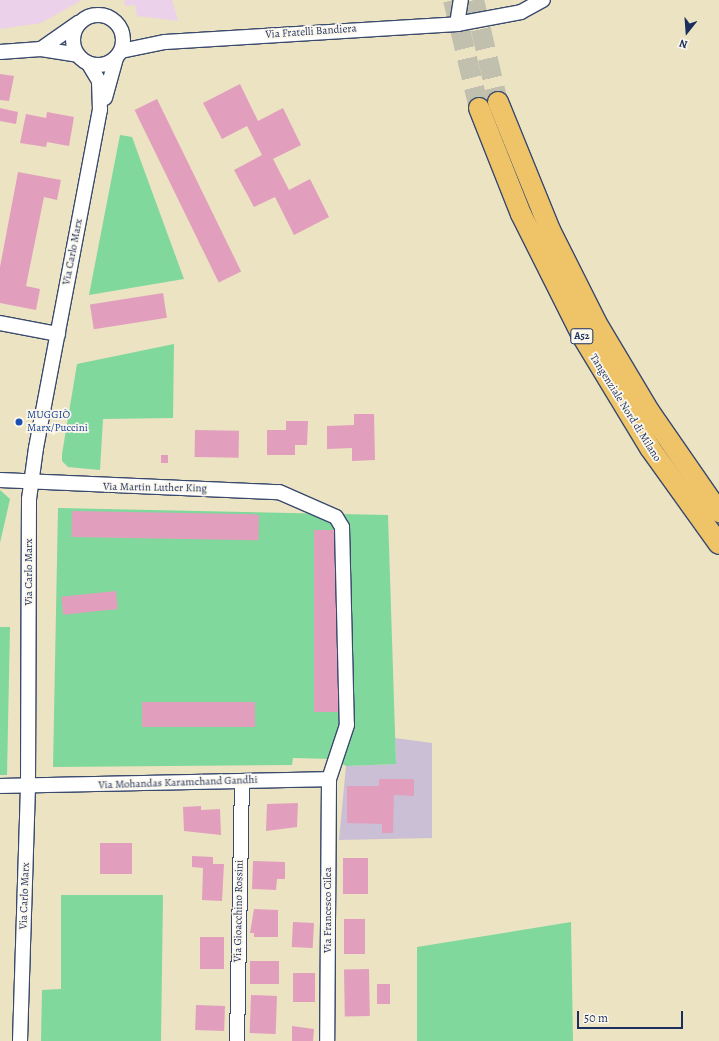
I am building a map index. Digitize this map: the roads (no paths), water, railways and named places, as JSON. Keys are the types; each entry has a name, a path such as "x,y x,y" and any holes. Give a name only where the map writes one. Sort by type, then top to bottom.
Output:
{"highway":[{"name":"Tangenziale Nord di Milano","path":"498,102 544,217 596,322 648,410 719,512"},
{"name":"Tangenziale Nord di Milano","path":"479,108 521,214 578,328 642,437 719,544"}],"street":[{"path":"456,24 461,0"},
{"name":"Via Fratelli Bandiera","path":"0,52 40,49 83,59 100,65 118,55 165,42 456,24 521,12 543,0"},
{"name":"Via Fratelli Bandiera","path":"40,49 79,23 100,15 109,17 121,29 165,42"},
{"path":"79,23 73,39 83,59"},
{"path":"118,55 121,29"},
{"name":"Via Carlo Marx","path":"20,1041 28,786 31,483 100,110 118,55"},
{"name":"Via Carlo Marx","path":"83,59 99,81 100,110"},
{"path":"0,323 58,334"},
{"name":"Via Martin Luther King","path":"0,480 31,483 279,492"},
{"name":"Via Francesco Cilea","path":"279,492 336,517 342,527 347,725 329,778 328,1041"},
{"name":"Via Mohandas Karamchand Gandhi","path":"0,786 329,778"},
{"name":"Via Gioacchino Rossini","path":"237,1041 242,781"}],"tunnel":[{"path":"453,0 479,108"},
{"path":"474,0 498,102"}],"place":[{"name":"MUGGIÒ Marx/Puccini","path":"19,422"}]}
